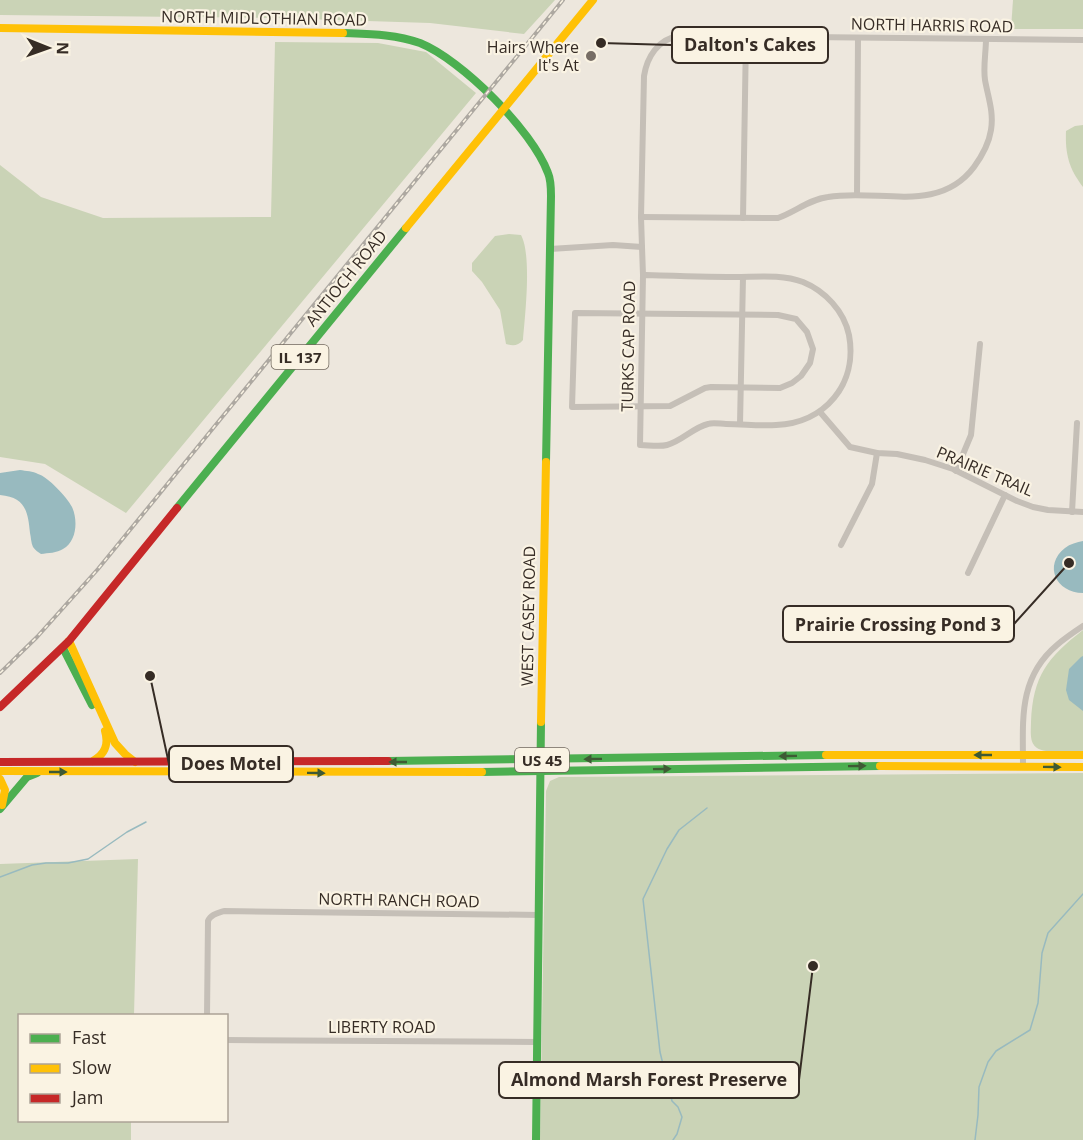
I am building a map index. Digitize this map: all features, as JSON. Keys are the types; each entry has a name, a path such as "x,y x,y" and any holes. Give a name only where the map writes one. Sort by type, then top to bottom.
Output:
{"main road":[{"name":"ANTIOCH ROAD","path":"0,707 66,645 502,108 593,0"},
{"name":"NORTH MIDLOTHIAN ROAD","path":"0,28 389,34 421,43 445,56 502,108"},
{"name":"WEST CASEY ROAD","path":"502,108 537,148 549,173 550,182 536,1140"},
{"path":"66,645 116,743 135,762"},
{"path":"66,645 108,741 106,750 99,758 91,762"},
{"name":"US 45","path":"0,762 540,760 838,755 1083,756"},
{"name":"US 45","path":"0,771 450,773 887,766 1083,767"},
{"path":"1,808 27,777 39,772"},
{"path":"0,779 5,790 1,808"}],"street":[{"name":"NORTH HARRIS ROAD","path":"642,247 645,66 657,46 666,40 678,36 1083,40"},
{"path":"743,218 746,36"},
{"path":"857,195 858,38"},
{"path":"641,217 778,218 828,196 926,196 952,186 970,172 984,152 991,132 992,109 985,79 986,39"},
{"path":"550,249 613,245 642,247"},
{"name":"TURKS CAP ROAD","path":"642,247 640,445 668,445 708,424 740,424"},
{"path":"643,275 742,277 778,278 801,282 823,294 835,305 849,333 850,362 841,389 820,412 809,418 787,424 740,424 742,277"},
{"path":"575,313 642,313 778,315 796,319 807,332 813,349 810,363 801,376 780,388 705,388 670,406 572,407 575,313"},
{"path":"956,471 971,435 980,344"},
{"name":"PRAIRIE TRAIL","path":"820,412 850,447 925,460 956,471 1034,507 1083,512"},
{"path":"1072,512 1077,423"},
{"path":"841,545 872,484 877,453"},
{"path":"968,573 1005,495"},
{"path":"1023,766 1023,707 1026,691 1042,661 1056,646 1083,626"},
{"name":"NORTH RANCH ROAD","path":"207,1013 209,918 215,913 258,911 539,915"},
{"name":"LIBERTY ROAD","path":"228,1040 537,1042"}],"green space":[{"path":"0,0 555,0 524,34 430,23 273,18 0,15"},
{"path":"1013,0 1083,0 1083,29 1011,29"},
{"path":"275,42 378,43 426,52 476,93 126,513 45,464 0,457 0,165 41,197 103,218 271,217"},
{"path":"1083,125 1083,187 1074,174 1067,154 1066,131"},
{"path":"521,235 527,271 523,340 513,345 506,344 500,310 472,271 472,263 495,236"},
{"path":"1083,630 1083,751 1041,750 1034,746 1031,733 1032,706 1039,680 1051,659"},
{"path":"1083,773 1083,1140 540,1140 546,791 550,781 559,777"},
{"path":"138,859 134,1014 18,1014 18,1122 131,1122 131,1140 0,1140 0,864"}],"water":[{"path":"20,470 34,472 47,479 70,503 75,518 74,536 61,550 41,554 36,550 32,544 24,506 15,499 0,495 0,473"},
{"path":"1083,541 1083,593 1066,588 1056,577 1054,570 1058,555 1065,548"},
{"path":"1083,656 1083,711 1069,700 1066,690 1069,669"}],"waterway":[{"path":"673,1140 682,1117 678,1107 672,1101 660,1052 643,899 667,849 679,830 707,808"},
{"path":"0,877 32,865 68,863 88,859 146,822"},
{"path":"975,1140 979,1087 988,1062 996,1051 1030,1030 1038,1003 1042,953 1048,933 1083,894"}],"railway":[{"path":"0,673 37,637 98,569 563,0"}],"traffic: fast":[{"path":"343,33 401,38 420,43 437,52 475,80 494,98 512,117 540,156 548,173 551,196 546,462"},
{"path":"177,508 406,228"},
{"path":"63,648 92,705"},
{"path":"536,1140 541,722"},
{"path":"388,761 826,755"},
{"path":"482,772 880,766"},
{"path":"0,809 27,777 37,773"}],"traffic: slow":[{"path":"406,228 593,0"},
{"path":"0,28 343,33"},
{"path":"541,722 546,462"},
{"path":"69,641 115,743 135,762"},
{"path":"93,761 105,749 105,731"},
{"path":"826,755 1083,755"},
{"path":"880,766 1083,767"},
{"path":"0,771 482,772"},
{"path":"0,779 5,790 2,805"}],"traffic: jam":[{"path":"0,707 69,641 177,508"},
{"path":"0,762 388,761"}],"place":[{"name":"Dalton's Cakes","path":"601,43"},
{"name":"Hairs Where It's At","path":"591,56"},
{"name":"Prairie Crossing Pond 3","path":"1069,563"},
{"name":"Does Motel","path":"150,676"},
{"name":"Almond Marsh Forest Preserve","path":"813,966"}]}
